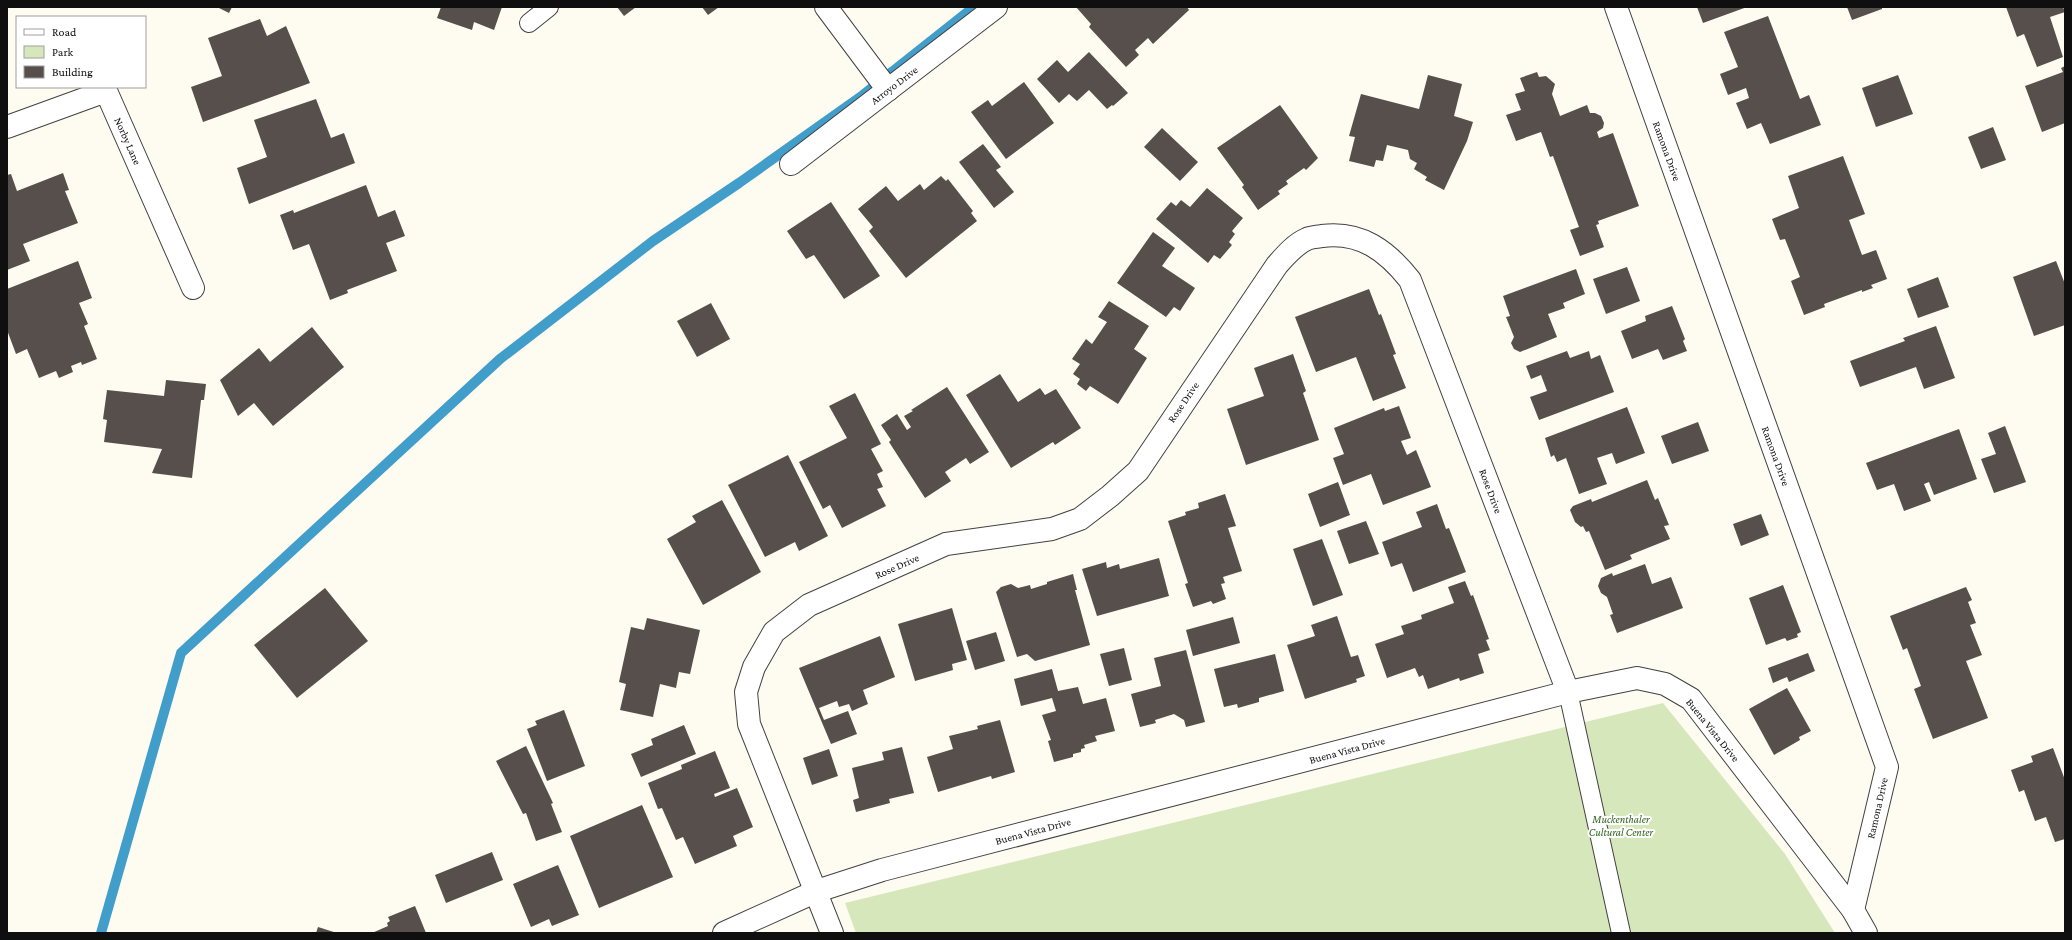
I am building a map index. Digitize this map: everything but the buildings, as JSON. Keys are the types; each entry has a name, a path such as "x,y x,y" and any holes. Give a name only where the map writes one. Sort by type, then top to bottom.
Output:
{"street":[{"path":"826,7 888,90"},
{"name":"Arroyo Drive","path":"791,164 996,7"},
{"name":"Ramona Drive","path":"1616,7 1887,767 1853,910"},
{"name":"Norby Lane","path":"7,127 106,91 193,288"},
{"name":"Rose Drive","path":"832,933 817,891 749,724 746,692 754,667 774,632 809,605 946,544 1052,529 1080,519 1110,496 1138,471 1277,265 1289,252 1307,238 1333,235 1359,238 1379,249 1396,263 1410,280 1568,692"},
{"name":"Buena Vista Drive","path":"724,933 817,891 882,870 1568,692 1637,678 1665,684 1691,699 1853,910 1866,933"}],"lane":[{"path":"529,23 549,7"},
{"path":"1568,692 1621,933"}],"green space":[{"name":"Muckenthaler Cultural Center","path":"1663,703 1785,854 1835,933 856,933 845,903"}],"waterway":[{"path":"101,933 181,653 500,359 653,241 739,183 863,95 974,7"}]}
